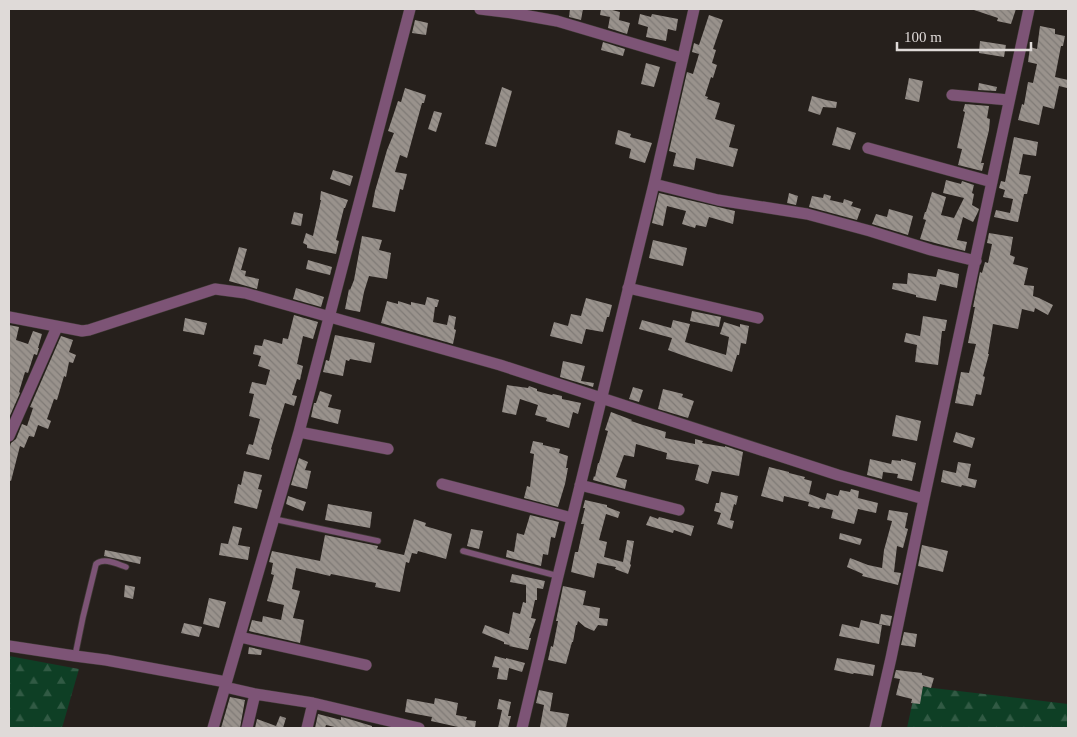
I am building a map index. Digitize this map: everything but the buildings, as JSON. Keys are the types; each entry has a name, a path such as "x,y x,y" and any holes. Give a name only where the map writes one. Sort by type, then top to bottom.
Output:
{"street":[{"path":"213,728 299,432 410,9"},
{"path":"480,9 512,12 556,21 682,58"},
{"path":"522,728 654,184 694,9"},
{"path":"875,728 892,658 924,499 1029,9"},
{"path":"952,95 1009,100"},
{"path":"868,148 992,182"},
{"path":"654,184 718,200 808,214 931,250 976,261"},
{"path":"628,288 758,318"},
{"path":"9,317 82,331 215,289 245,293 500,365 838,475 924,499"},
{"path":"9,436 57,327"},
{"path":"299,432 388,449"},
{"path":"442,484 572,518"},
{"path":"580,485 679,510"},
{"path":"240,637 366,665"},
{"path":"9,646 106,660 226,685 255,694 313,703 418,728"},
{"path":"247,728 255,694"},
{"path":"307,728 313,703"},
{"path":"368,728 371,716"}],"lane":[{"path":"274,519 378,541"},
{"path":"463,551 558,576"},
{"path":"75,656 96,564 103,560 126,566"}],"green space":[{"path":"9,656 79,669 62,728 9,728"},
{"path":"916,686 1068,704 1068,728 907,728"}]}
